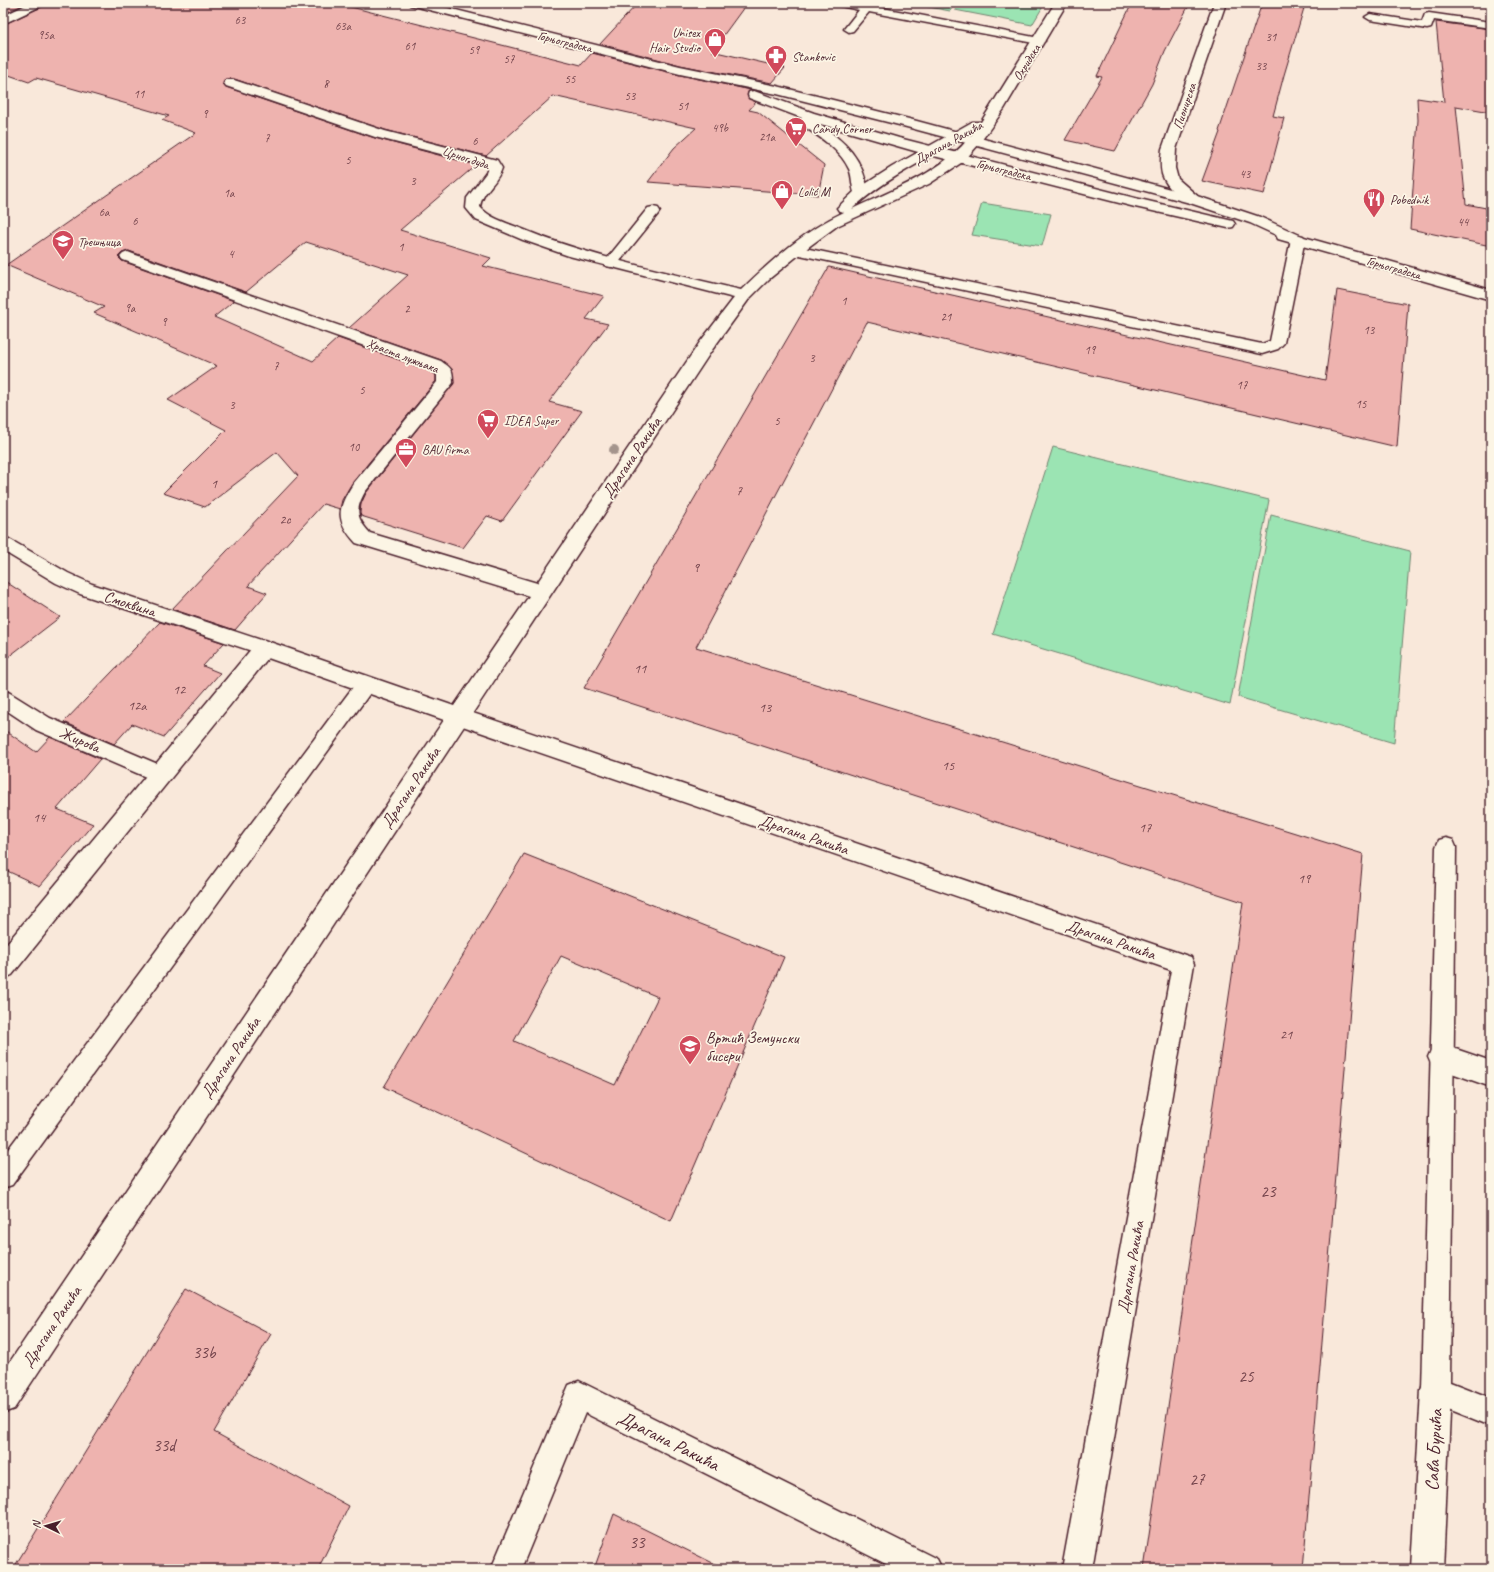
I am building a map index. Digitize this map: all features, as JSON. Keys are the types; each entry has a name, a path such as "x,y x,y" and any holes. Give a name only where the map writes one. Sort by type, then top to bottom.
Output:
{"street":[{"path":"3,20 39,3"},
{"name":"Горњоградска","path":"414,3 716,79 777,90 956,136 1195,200 1255,220 1298,239"},
{"name":"Охридска","path":"988,119 997,109 1061,3"},
{"name":"Пионирска","path":"1195,200 1172,183 1167,165 1169,149 1220,3"},
{"name":"Горњоградска","path":"716,79 791,111 932,151 1142,205 1298,239 1491,295"},
{"name":"Црног дуда","path":"230,83 380,134 492,162 495,168 493,174 474,198 473,208 481,217 574,253 744,296"},
{"path":"791,111 834,141 853,160 859,172 861,193"},
{"name":"Драгана Ракића","path":"832,223 848,203 861,193 956,136 988,119"},
{"name":"Драгана Ракића","path":"3,1398 706,346 744,296 795,250 832,223 924,181 959,158 974,141 988,119"},
{"name":"Храста лужњака","path":"128,257 435,365 445,372 445,383 359,488 351,500 349,513 350,522 363,538 541,592"},
{"path":"3,967 264,648 458,716"},
{"path":"1442,1057 1491,1074"},
{"name":"Сава Бурића","path":"1427,1569 1436,1390"}],"lane":[{"path":"840,3 1039,41"},
{"path":"849,29 866,8"},
{"path":"1370,17 1427,26 1429,16 1491,25"},
{"path":"611,263 653,211"},
{"path":"795,250 1262,348 1273,346 1277,343 1298,239"},
{"name":"Смоквина","path":"3,543 62,578 86,589 264,648"},
{"path":"3,1176 366,684"},
{"name":"Жирова","path":"3,698 43,724 160,774"},
{"name":"Драгана Ракића","path":"458,716 1183,964 1077,1569"},
{"path":"1436,1390 1446,847"},
{"name":"Сава Бурића","path":"1436,1390 1491,1412"},
{"name":"Драгана Ракића","path":"506,1569 578,1395 927,1569"}],"green space":[{"path":"908,3 955,3 950,11"},
{"path":"960,3 1045,3 1032,25 955,10"},
{"path":"982,203 1051,214 1042,246 972,235"},
{"path":"1053,447 1269,500 1230,705 993,634"},
{"path":"1271,515 1410,551 1394,743 1238,697"}],"building":[{"path":"3,3 27,3 3,14"},
{"path":"46,3 335,3 581,65 592,53 680,75 751,90 748,92 748,98 756,102 749,110 758,112 824,165 818,195 648,182 674,148 696,128 553,96 486,156 385,130 234,79 225,79 223,84 226,87 375,138 476,165 400,230 491,258 483,266 604,296 586,319 608,324 549,402 582,411 502,521 487,516 463,548 361,516 360,513 361,504 366,493 454,383 452,369 441,360 349,328 408,275 306,242 246,292 129,251 122,253 118,257 122,261 234,301 214,317 313,361 338,338 428,370 436,375 436,381 352,483 342,500 340,509 323,504 248,586 267,593 235,630 172,609 298,476 277,452 205,507 163,493 226,430 168,400 217,366 94,313 104,307 6,265 196,133 162,120 169,116 36,78 29,82 3,73 3,25 44,6"},
{"path":"638,3 747,3 712,51 785,68 772,83 680,65 600,44"},
{"path":"1132,3 1190,3 1165,51 1152,84 1115,151 1065,140 1102,77 1097,76"},
{"path":"1262,3 1274,3 1304,8 1273,116 1284,118 1264,194 1202,181 1220,132 1219,131"},
{"path":"1436,22 1491,29 1491,112 1456,106 1466,204 1491,209 1491,246 1410,229 1418,120 1417,98 1444,102"},
{"path":"829,267 1325,380 1337,290 1408,304 1397,447 867,322 696,647 1363,854 1303,1569 1144,1569 1243,902 584,688"},
{"path":"3,580 60,617 3,661"},
{"path":"160,622 224,643 203,666 220,673 164,737 132,724 114,744 64,722"},
{"path":"3,729 36,752 50,737 100,759 57,809 93,824 40,886 3,869"},
{"path":"524,854 784,957 671,1221 384,1087","holes":["561,956 658,997 615,1085 514,1041"]},
{"path":"186,1289 271,1334 214,1432 349,1506 318,1569 13,1569"},
{"path":"614,1514 725,1569 594,1569"}],"place":[{"name":"Unisex Hair Studio","path":"715,58"},
{"name":"Stankovic","path":"776,76"},
{"name":"Candy Corner","path":"796,148"},
{"name":"Lolić M","path":"782,210"},
{"name":"Pobednik","path":"1374,218"},
{"name":"Трешњица","path":"63,260"},
{"name":"IDEA Super","path":"488,440"},
{"name":"BAU firma","path":"406,468"},
{"name":"Вртић Земунски бисери","path":"690,1066"}]}
